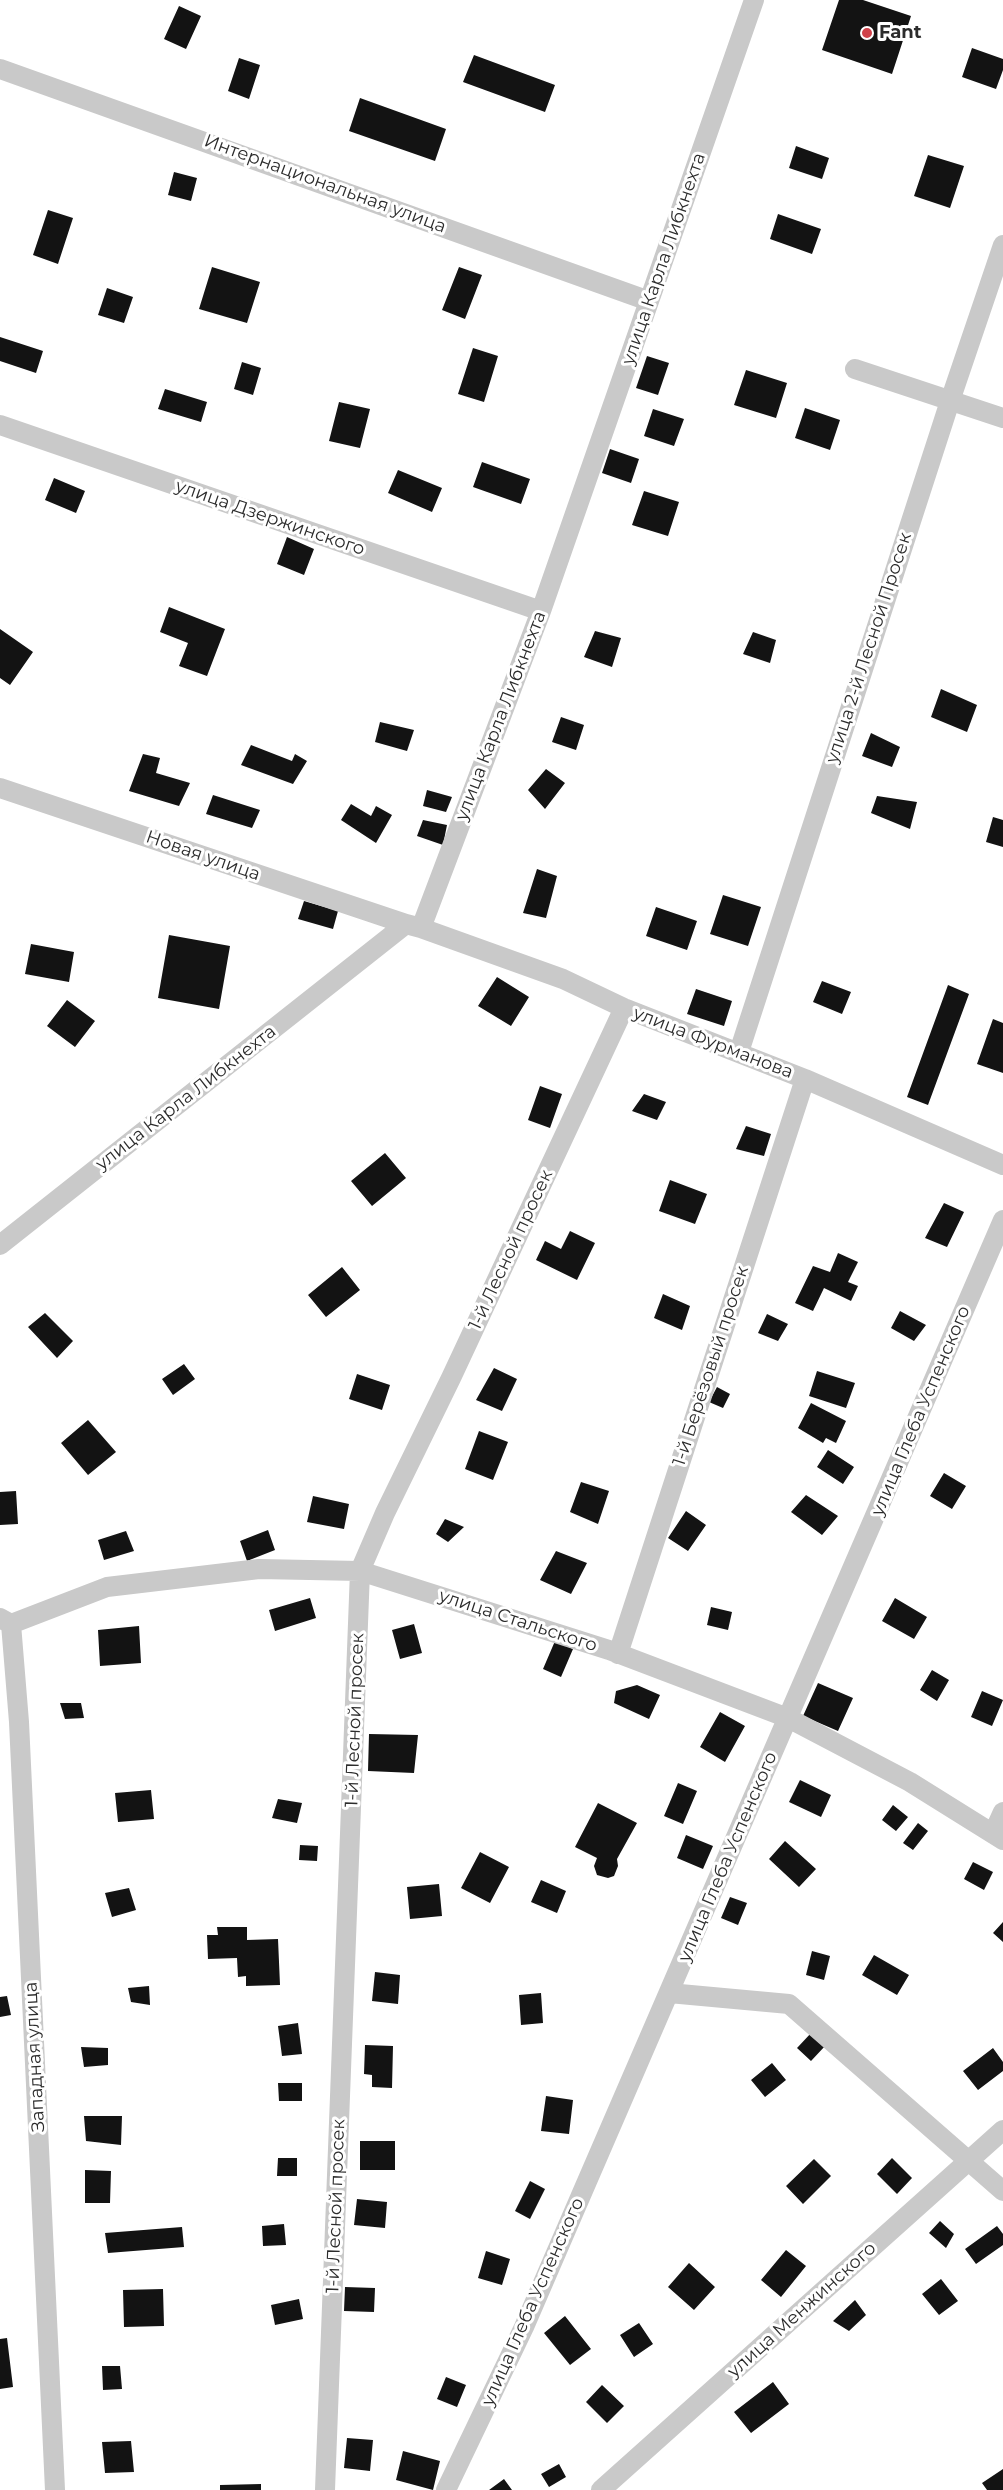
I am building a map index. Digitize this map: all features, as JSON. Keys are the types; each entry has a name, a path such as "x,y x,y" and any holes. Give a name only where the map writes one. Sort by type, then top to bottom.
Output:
{"street":[{"name":"улица Карла Либкнехта","path":"0,1245 414,926 541,611 754,0"},
{"name":"Интернациональная улица","path":"0,69 649,300"},
{"name":"улица 2-й Лесной Просек","path":"739,1052 950,400 1003,245"},
{"path":"855,369 1003,418"},
{"name":"улица Дзержинского","path":"0,425 541,611"},
{"name":"Новая улица","path":"0,788 414,926"},
{"name":"улица Фурманова","path":"414,926 562,979 624,1008 805,1079 1003,1165"},
{"name":"1-й Лесной просек","path":"325,2490 360,1571 385,1513 451,1378 624,1008"},
{"name":"1-й Берёзовый просек","path":"618,1654 805,1079"},
{"name":"улица Глеба Успенского","path":"446,2490 524,2327 1003,1220"},
{"name":"улица Стальского","path":"5,1621 107,1587 259,1569 360,1571 618,1654 788,1718 910,1782 998,1837"},
{"name":"Западная улица","path":"5,1621 19,1722 55,2490"},
{"path":"998,1837 1003,1812"},
{"path":"669,1992 789,2004 1003,2191"},
{"name":"улица Менжинского","path":"601,2490 1003,2130"}],"building":[{"path":"839,0 863,0 911,16 892,74 822,50"},
{"path":"179,6 201,16 186,49 164,39"},
{"path":"972,48 1003,59 1003,70 996,89 962,77"},
{"path":"474,55 555,85 545,112 463,82"},
{"path":"239,58 260,65 249,99 228,91"},
{"path":"360,98 446,129 435,161 349,131"},
{"path":"796,146 829,158 822,179 789,168"},
{"path":"928,155 964,166 950,208 914,196"},
{"path":"174,172 197,178 191,201 168,195"},
{"path":"48,210 73,218 58,264 33,255"},
{"path":"778,214 821,229 812,254 770,239"},
{"path":"212,267 260,282 247,323 199,309"},
{"path":"459,267 482,275 465,319 442,310"},
{"path":"107,288 133,297 124,323 98,315"},
{"path":"0,337 43,351 36,373 0,361"},
{"path":"473,348 498,356 484,402 458,394"},
{"path":"647,356 669,363 658,395 636,388"},
{"path":"242,362 261,368 253,395 234,389"},
{"path":"746,370 787,383 776,418 734,405"},
{"path":"165,389 207,402 201,422 158,409"},
{"path":"339,402 370,409 360,448 329,441"},
{"path":"805,408 840,420 830,450 795,438"},
{"path":"653,409 684,419 674,446 644,436"},
{"path":"610,449 639,459 631,483 602,473"},
{"path":"482,462 530,479 521,504 473,487"},
{"path":"398,470 442,488 432,512 388,493"},
{"path":"54,478 85,491 76,513 45,500"},
{"path":"644,491 679,502 668,536 632,525"},
{"path":"287,537 314,549 304,575 277,564"},
{"path":"169,607 225,629 207,676 179,666 188,643 160,632"},
{"path":"0,629 33,652 10,685 0,678"},
{"path":"595,631 621,638 612,667 584,657"},
{"path":"753,632 776,640 770,663 743,654"},
{"path":"941,689 977,705 967,732 931,717"},
{"path":"561,717 584,725 576,750 552,742"},
{"path":"380,722 414,730 407,751 375,742"},
{"path":"871,733 900,747 892,767 862,756"},
{"path":"251,745 292,761 295,754 307,761 293,784 241,765"},
{"path":"143,754 160,758 156,773 190,783 179,806 129,791"},
{"path":"546,769 565,783 545,809 528,790"},
{"path":"427,790 452,797 446,812 423,806"},
{"path":"213,795 260,810 252,828 206,814"},
{"path":"877,796 917,802 910,829 871,813"},
{"path":"351,804 371,816 376,806 392,815 376,843 341,820"},
{"path":"993,817 1003,820 1003,847 986,842"},
{"path":"423,820 447,825 443,845 417,836"},
{"path":"537,869 557,876 546,918 523,913"},
{"path":"723,895 761,907 748,946 710,934"},
{"path":"304,901 338,911 333,929 298,919"},
{"path":"656,907 697,921 687,950 646,936"},
{"path":"169,935 230,946 219,1009 158,998"},
{"path":"31,944 74,952 69,982 25,974"},
{"path":"497,977 529,997 511,1026 478,1006"},
{"path":"822,981 851,992 842,1014 813,1002"},
{"path":"948,985 969,994 928,1105 907,1097"},
{"path":"696,989 732,1001 724,1026 687,1014"},
{"path":"67,1000 95,1021 75,1047 47,1026"},
{"path":"993,1019 1003,1023 1003,1073 977,1064"},
{"path":"540,1086 562,1094 550,1128 528,1120"},
{"path":"644,1094 666,1102 657,1120 632,1111"},
{"path":"746,1126 771,1134 764,1156 736,1149"},
{"path":"385,1153 406,1178 372,1206 351,1181"},
{"path":"670,1180 707,1194 695,1224 659,1211"},
{"path":"944,1203 964,1212 947,1247 925,1238"},
{"path":"570,1231 595,1243 577,1280 536,1260 545,1241 561,1249"},
{"path":"838,1253 858,1262 848,1282 858,1286 851,1301 824,1288 813,1311 795,1303 813,1266 830,1272"},
{"path":"342,1267 360,1290 326,1317 308,1295"},
{"path":"663,1294 690,1306 682,1330 654,1318"},
{"path":"900,1311 926,1325 914,1341 891,1328"},
{"path":"45,1313 73,1341 57,1358 28,1327"},
{"path":"767,1314 788,1324 778,1341 758,1333"},
{"path":"184,1364 195,1379 173,1395 162,1379"},
{"path":"494,1368 517,1379 502,1411 476,1400"},
{"path":"817,1371 855,1383 846,1408 809,1396"},
{"path":"357,1374 390,1385 382,1410 349,1399"},
{"path":"717,1387 730,1394 723,1408 709,1402"},
{"path":"811,1403 846,1421 836,1443 826,1438 823,1443 798,1428"},
{"path":"88,1420 116,1452 88,1475 61,1443"},
{"path":"479,1431 508,1442 493,1480 465,1469"},
{"path":"828,1450 854,1467 843,1484 817,1467"},
{"path":"944,1473 966,1486 952,1509 930,1496"},
{"path":"581,1482 609,1491 598,1524 570,1512"},
{"path":"16,1491 18,1524 0,1525 0,1492"},
{"path":"806,1495 838,1516 822,1535 791,1512"},
{"path":"313,1496 349,1504 344,1529 307,1522"},
{"path":"686,1511 706,1525 688,1551 668,1538"},
{"path":"445,1519 464,1527 448,1542 436,1534"},
{"path":"268,1530 275,1550 247,1561 240,1541"},
{"path":"126,1531 134,1551 104,1560 98,1540"},
{"path":"556,1551 587,1563 571,1594 540,1580"},
{"path":"310,1598 316,1618 275,1631 269,1610"},
{"path":"895,1598 927,1617 914,1639 882,1621"},
{"path":"711,1607 732,1612 728,1630 707,1625"},
{"path":"414,1624 422,1653 400,1659 392,1630"},
{"path":"139,1626 141,1663 100,1666 98,1630"},
{"path":"555,1641 573,1649 561,1677 543,1669"},
{"path":"932,1670 949,1680 937,1701 920,1690"},
{"path":"818,1683 853,1698 838,1731 803,1716"},
{"path":"637,1685 660,1695 649,1719 614,1703 616,1691"},
{"path":"982,1691 1003,1700 992,1726 971,1717"},
{"path":"60,1703 81,1703 84,1718 65,1719"},
{"path":"720,1712 745,1726 725,1762 700,1747"},
{"path":"369,1734 418,1735 414,1773 368,1771"},
{"path":"800,1780 831,1795 821,1817 789,1802"},
{"path":"678,1783 697,1791 683,1824 664,1816"},
{"path":"151,1790 154,1819 118,1822 115,1793"},
{"path":"278,1799 302,1803 297,1823 272,1818"},
{"path":"598,1803 637,1823 617,1859 618,1866 614,1876 608,1878 597,1875 594,1866 597,1858 575,1847"},
{"path":"893,1805 908,1817 896,1831 882,1820"},
{"path":"918,1823 928,1831 913,1850 903,1843"},
{"path":"686,1835 713,1846 703,1869 677,1858"},
{"path":"785,1841 816,1869 799,1887 769,1859"},
{"path":"300,1845 318,1846 317,1861 299,1860"},
{"path":"480,1852 509,1867 490,1903 461,1888"},
{"path":"973,1862 993,1872 984,1890 964,1879"},
{"path":"541,1880 566,1891 557,1913 531,1902"},
{"path":"439,1884 442,1916 410,1919 407,1887"},
{"path":"129,1888 136,1910 112,1917 105,1893"},
{"path":"730,1897 747,1903 738,1925 721,1918"},
{"path":"1003,1922 1003,1942 993,1933"},
{"path":"217,1927 247,1927 247,1940 278,1939 280,1985 246,1986 246,1976 238,1977 237,1958 208,1959 207,1935 218,1935"},
{"path":"812,1951 830,1956 824,1980 806,1975"},
{"path":"874,1955 909,1975 897,1995 862,1975"},
{"path":"375,1972 400,1975 398,2004 372,2001"},
{"path":"149,1986 150,2005 131,2002 128,1988"},
{"path":"541,1993 543,2023 521,2025 519,1995"},
{"path":"7,1996 11,2015 0,2017 0,1997"},
{"path":"298,2023 302,2054 282,2056 278,2026"},
{"path":"812,2032 826,2045 811,2061 797,2048"},
{"path":"365,2045 393,2046 392,2088 372,2087 372,2075 364,2074"},
{"path":"81,2047 108,2048 108,2065 84,2067"},
{"path":"993,2048 1003,2062 1003,2071 978,2090 963,2071"},
{"path":"772,2063 786,2080 765,2097 751,2080"},
{"path":"278,2083 302,2083 302,2101 279,2101"},
{"path":"546,2096 573,2100 569,2134 541,2131"},
{"path":"84,2116 122,2116 121,2145 86,2141"},
{"path":"360,2141 395,2141 395,2170 360,2170"},
{"path":"278,2158 297,2158 297,2176 277,2176"},
{"path":"892,2158 912,2178 897,2194 877,2174"},
{"path":"814,2159 831,2176 803,2204 786,2186"},
{"path":"85,2170 111,2171 110,2203 85,2203"},
{"path":"530,2181 545,2189 530,2219 515,2211"},
{"path":"357,2199 387,2202 385,2228 354,2225"},
{"path":"940,2221 954,2234 946,2248 929,2233"},
{"path":"284,2224 286,2245 263,2246 262,2226"},
{"path":"997,2226 1003,2234 1003,2245 976,2264 965,2249"},
{"path":"182,2227 184,2247 108,2253 105,2233"},
{"path":"786,2250 806,2266 781,2297 761,2280"},
{"path":"486,2251 510,2259 502,2285 478,2278"},
{"path":"689,2263 715,2287 694,2310 668,2287"},
{"path":"941,2279 958,2301 939,2315 922,2294"},
{"path":"345,2287 375,2288 374,2312 344,2311"},
{"path":"163,2289 164,2326 124,2327 123,2290"},
{"path":"299,2299 303,2319 275,2325 271,2305"},
{"path":"855,2300 866,2315 849,2331 833,2321"},
{"path":"565,2316 591,2349 570,2365 544,2333"},
{"path":"639,2323 653,2344 634,2357 620,2335"},
{"path":"7,2338 13,2387 0,2389 0,2339"},
{"path":"102,2366 120,2366 122,2389 103,2390"},
{"path":"446,2377 466,2385 457,2407 437,2399"},
{"path":"773,2382 789,2404 751,2433 734,2412"},
{"path":"602,2385 624,2406 607,2423 586,2402"},
{"path":"347,2438 373,2440 370,2471 344,2468"},
{"path":"131,2441 134,2472 105,2473 102,2442"},
{"path":"403,2451 440,2461 433,2490 396,2480"},
{"path":"559,2464 566,2477 549,2487 541,2474"},
{"path":"1003,2469 1003,2490 987,2490 982,2483"},
{"path":"504,2479 512,2490 489,2490"},
{"path":"261,2484 261,2490 220,2490 220,2485"}],"place":[{"name":"Fant","path":"867,33"}]}
